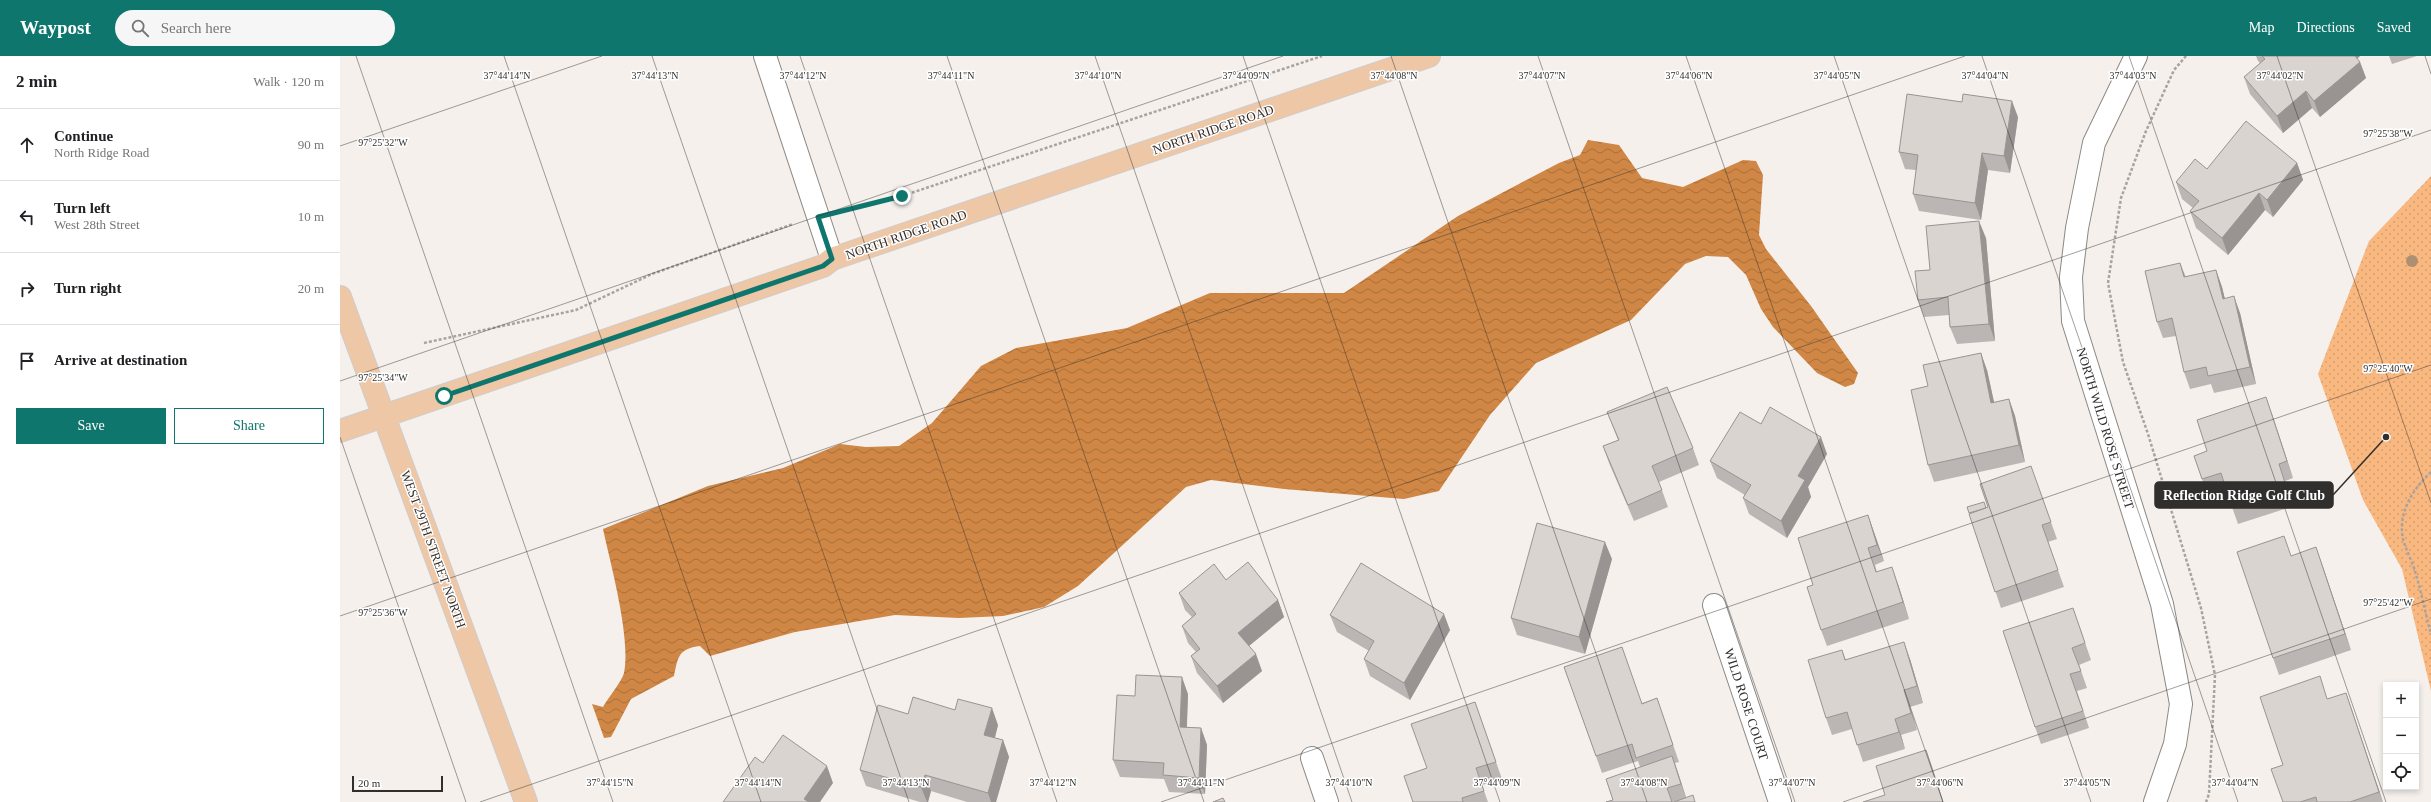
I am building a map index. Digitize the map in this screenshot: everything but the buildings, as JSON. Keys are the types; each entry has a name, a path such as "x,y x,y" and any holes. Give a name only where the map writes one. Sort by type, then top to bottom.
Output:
{"main road":[{"name":"NORTH RIDGE ROAD","path":"340,432 823,266 832,259 1429,56"},
{"name":"WEST 29TH STREET NORTH","path":"340,297 526,802"}],"street":[{"path":"765,56 832,259"},
{"name":"NORTH WILD ROSE STREET","path":"2136,56 2094,143 2077,228 2071,277 2073,321 2162,604 2181,704 2176,744 2155,802"},
{"name":"WILD ROSE COURT","path":"1714,605 1780,802"},
{"path":"1312,758 1328,802"}],"path":[{"path":"424,343 576,310 652,274 818,217 902,196 1322,56"},
{"path":"2186,56 2174,70 2152,117 2121,198 2108,283 2123,362 2148,434 2201,608 2215,675 2209,794 2206,802"},
{"path":"2431,472 2416,486 2406,503 2403,525 2404,541 2414,568 2431,634"}],"shaded area":[{"path":"2431,176 2431,691 2402,569 2363,500 2318,374 2369,241"}],"water":[{"path":"1588,140 1619,145 1642,178 1683,187 1743,160 1756,161 1763,175 1759,235 1766,249 1811,306 1858,373 1854,384 1845,387 1817,373 1773,327 1761,309 1746,275 1728,257 1706,256 1685,264 1631,320 1536,363 1490,415 1439,491 1404,499 1284,489 1211,480 1186,487 1078,586 1044,607 1003,616 959,618 895,615 795,632 710,656 700,646 693,647 687,649 680,655 674,676 631,699 611,737 604,738 592,704 603,707 623,676 625,641 623,622 603,529 708,486 783,468 840,444 866,447 899,446 932,423 981,366 1016,348 1127,328 1210,293 1344,293 1458,216 1559,163 1580,155"}],"place":[{"name":"Reflection Ridge Golf Club","path":"2386,437"}],"route":[{"path":"444,396 823,266 832,259 818,217 902,196"}]}
